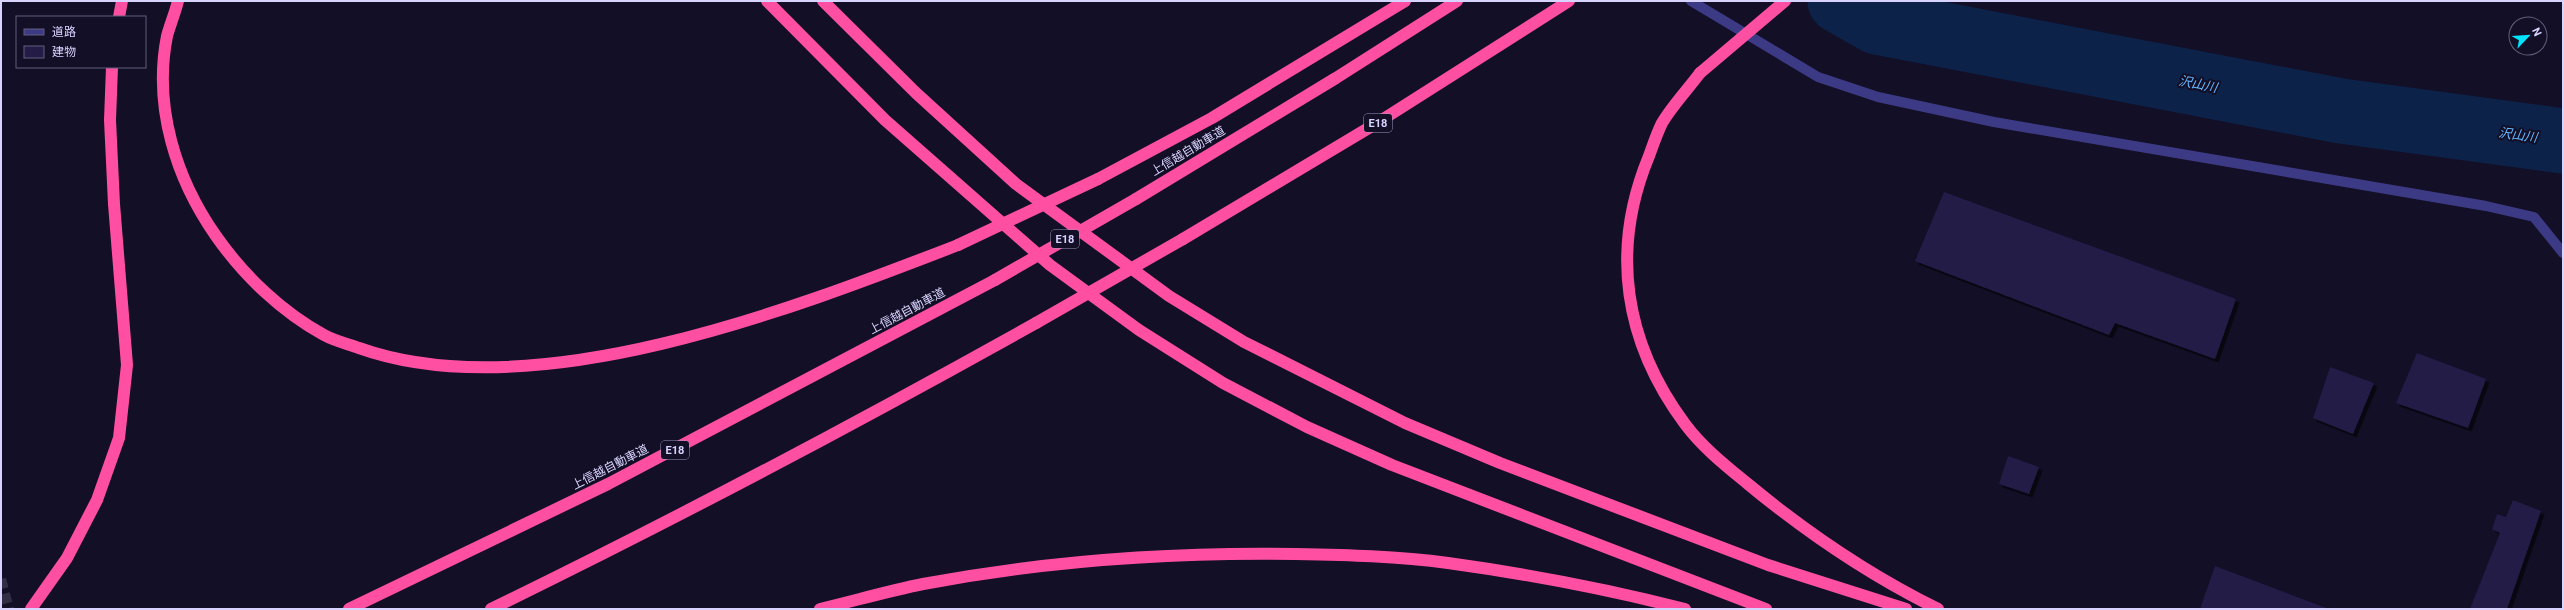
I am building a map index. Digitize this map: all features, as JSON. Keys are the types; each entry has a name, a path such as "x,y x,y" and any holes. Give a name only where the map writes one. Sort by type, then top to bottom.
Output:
{"highway":[{"path":"119,16 122,1"},
{"path":"178,1 167,38 163,93 172,150 196,208 232,259 275,301 325,336 383,357 444,367 513,366 590,358 677,340 770,314 864,281 958,245 1098,179 1212,118 1405,1"},
{"path":"767,1 885,120 1050,265 1139,330 1223,383 1307,427 1392,465 1766,609"},
{"path":"823,1 916,93 1016,184 1169,296 1244,342 1405,423 1500,463 1768,565 1906,609"},
{"name":"上信越自動車道","path":"349,609 608,484 995,280 1136,199 1336,78 1457,1"},
{"name":"E18","path":"491,609 620,546 839,433 1036,323 1183,239 1377,123 1569,1"},
{"path":"1785,1 1700,73 1662,123 1639,180 1628,230 1626,278 1636,331 1656,377 1685,424 1727,467 1773,504 1841,553 1913,597 1938,609"},
{"path":"31,609 67,558 96,500 119,438 127,365 123,293 114,204 110,120 112,68"},
{"path":"820,609 922,584 1026,568 1138,556 1248,553 1351,555 1447,563 1551,580 1686,609"}],"street":[{"path":"1690,1 1818,77 1878,98 1994,122 2499,209 2534,217 2563,253"}],"building":[{"path":"1944,192 2236,299 2215,359 2115,323 2109,335 1915,261"},
{"path":"2417,353 2486,379 2468,428 2396,403"},
{"path":"2330,367 2374,383 2353,434 2313,418"},
{"path":"2008,456 2039,467 2029,494 1999,484"},
{"path":"2513,500 2541,511 2507,609 2470,609 2500,533 2492,529 2497,514 2506,517"},
{"path":"2215,566 2329,609 2200,609"}],"waterway":[{"name":"沢山川","path":"1840,1 1877,22 2341,111 2563,141"}],"tunnel":[{"path":"1,579 9,609"}]}
